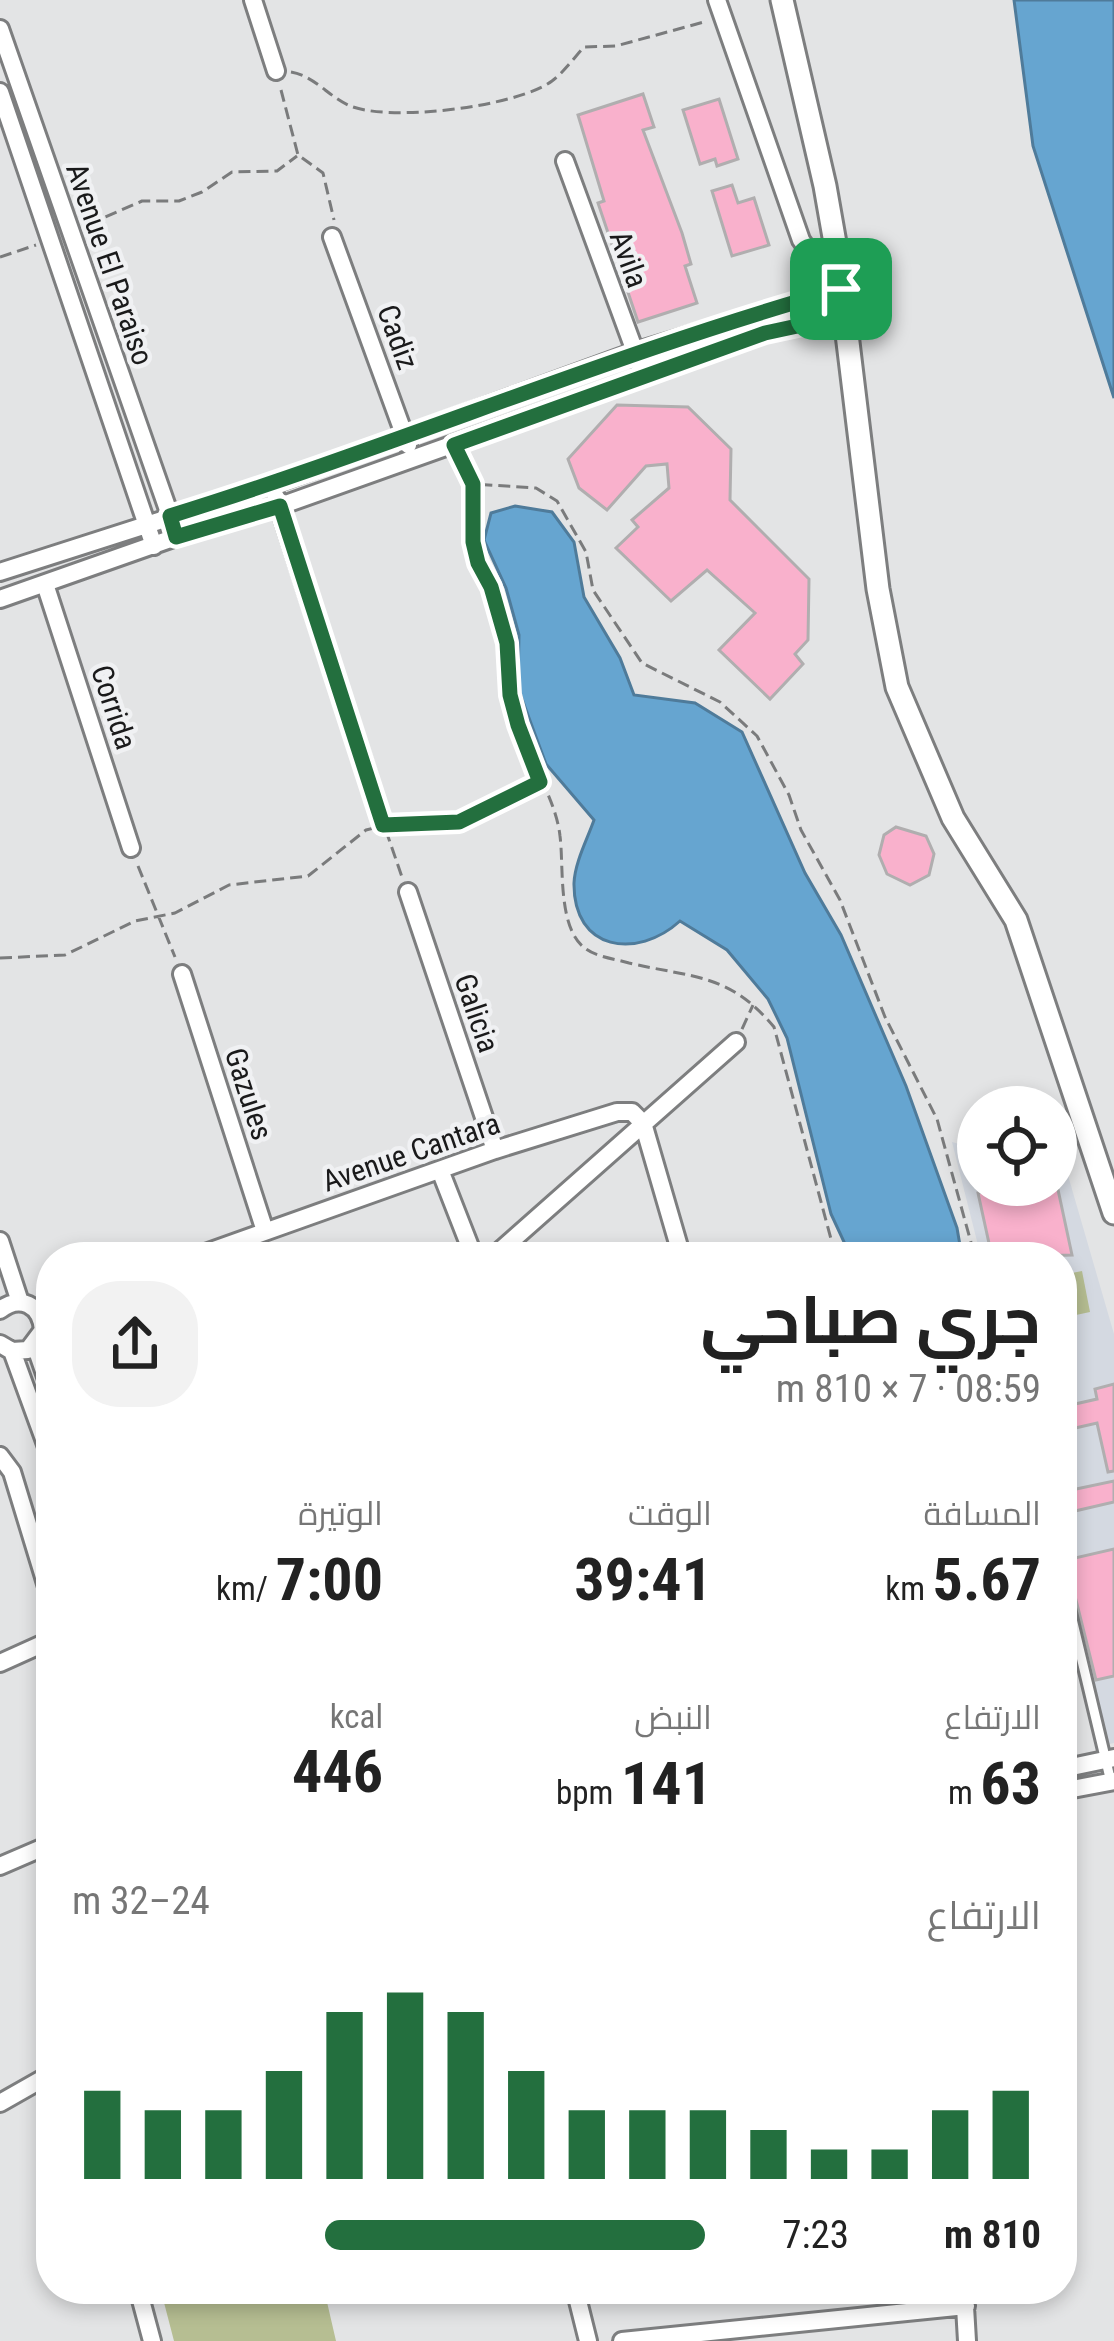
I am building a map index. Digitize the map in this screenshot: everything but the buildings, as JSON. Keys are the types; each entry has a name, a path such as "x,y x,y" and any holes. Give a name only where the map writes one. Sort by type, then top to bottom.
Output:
{"street":[{"path":"253,0 276,71"},
{"path":"782,0 838,260 878,589 897,687 952,818 1016,920 1114,1213"},
{"path":"720,8 801,240 813,257 838,260"},
{"name":"Avenue El Paraiso","path":"0,29 176,537"},
{"name":"Avenue El Paraiso","path":"0,92 154,546"},
{"name":"Avila","path":"565,161 644,376"},
{"name":"Cadiz","path":"332,237 413,457"},
{"path":"0,572 271,485 634,352 841,289"},
{"path":"0,599 280,506 765,333 844,316"},
{"path":"271,485 368,777"},
{"name":"Corrida","path":"45,584 131,848"},
{"name":"Galicia","path":"408,892 495,1150"},
{"name":"Gazules","path":"182,974 265,1231"},
{"path":"510,1242 736,1042"},
{"name":"Avenue Cantara","path":"235,1242 617,1112 632,1112 644,1123"},
{"path":"644,1123 678,1242"},
{"path":"440,1170 468,1242"},
{"path":"0,1240 20,1302"},
{"path":"0,1308 20,1302 36,1308"},
{"path":"36,1348 3,1346 36,1423"},
{"path":"0,1456 12,1472 36,1551"},
{"path":"0,1663 36,1647"},
{"path":"1077,1763 1108,1754"},
{"path":"1077,1788 1113,1781"},
{"path":"0,1866 36,1850"},
{"path":"0,2103 36,2083"},
{"path":"141,2304 152,2341"},
{"path":"579,2304 588,2341"},
{"path":"622,2341 910,2304"},
{"path":"965,2304 968,2341"}],"lane":[{"path":"1077,1635 1113,1781"},
{"path":"1097,1717 1114,1714"}],"path":[{"path":"332,237 334,216 323,172 298,155 276,71 298,73 348,105 374,112 497,104 552,81 584,47 639,41 720,8"},
{"path":"71,234 142,201 178,200 202,192 232,172 277,171 298,155"},
{"path":"0,257 50,241"},
{"path":"454,445 473,484 473,542 507,643 510,695 518,725 555,810 562,890 576,939 587,950 609,958 675,970 700,981 724,982 754,1003 773,1027 832,1242"},
{"path":"473,484 536,488 556,501 586,552 593,590 642,662 720,702 757,736 789,795 800,830 840,900 885,1017 937,1119 971,1242"},
{"path":"368,777 408,892"},
{"path":"0,958 65,955 135,921 175,913 244,880 308,876 366,830 459,822 540,782"},
{"path":"131,848 182,974"},
{"path":"736,1042 754,1003"}],"shaded area":[{"path":"968,1206 1077,1206 1114,1334 1114,1743 1096,1747 1077,1667 1077,1242 977,1242"}],"green space":[{"path":"1082,1271 1090,1312 1077,1315 1077,1272"},
{"path":"164,2304 327,2304 336,2341 174,2341"}],"water":[{"path":"1014,0 1114,0 1114,398 1033,146"},
{"path":"515,506 552,512 574,542 584,597 620,658 634,695 695,703 742,732 805,873 841,935 906,1086 959,1242 844,1242 831,1214 787,1038 768,999 727,950 680,921 645,941 627,944 610,942 584,923 574,883 594,820 546,764 518,688 519,635 506,588 484,540 491,513"}],"route":[{"path":"841,289 844,316 765,333 454,445 473,484 473,542 507,643 507,673 518,725 540,782 459,822 383,825 280,506 176,537 170,516 271,485 634,352 841,289"}]}
